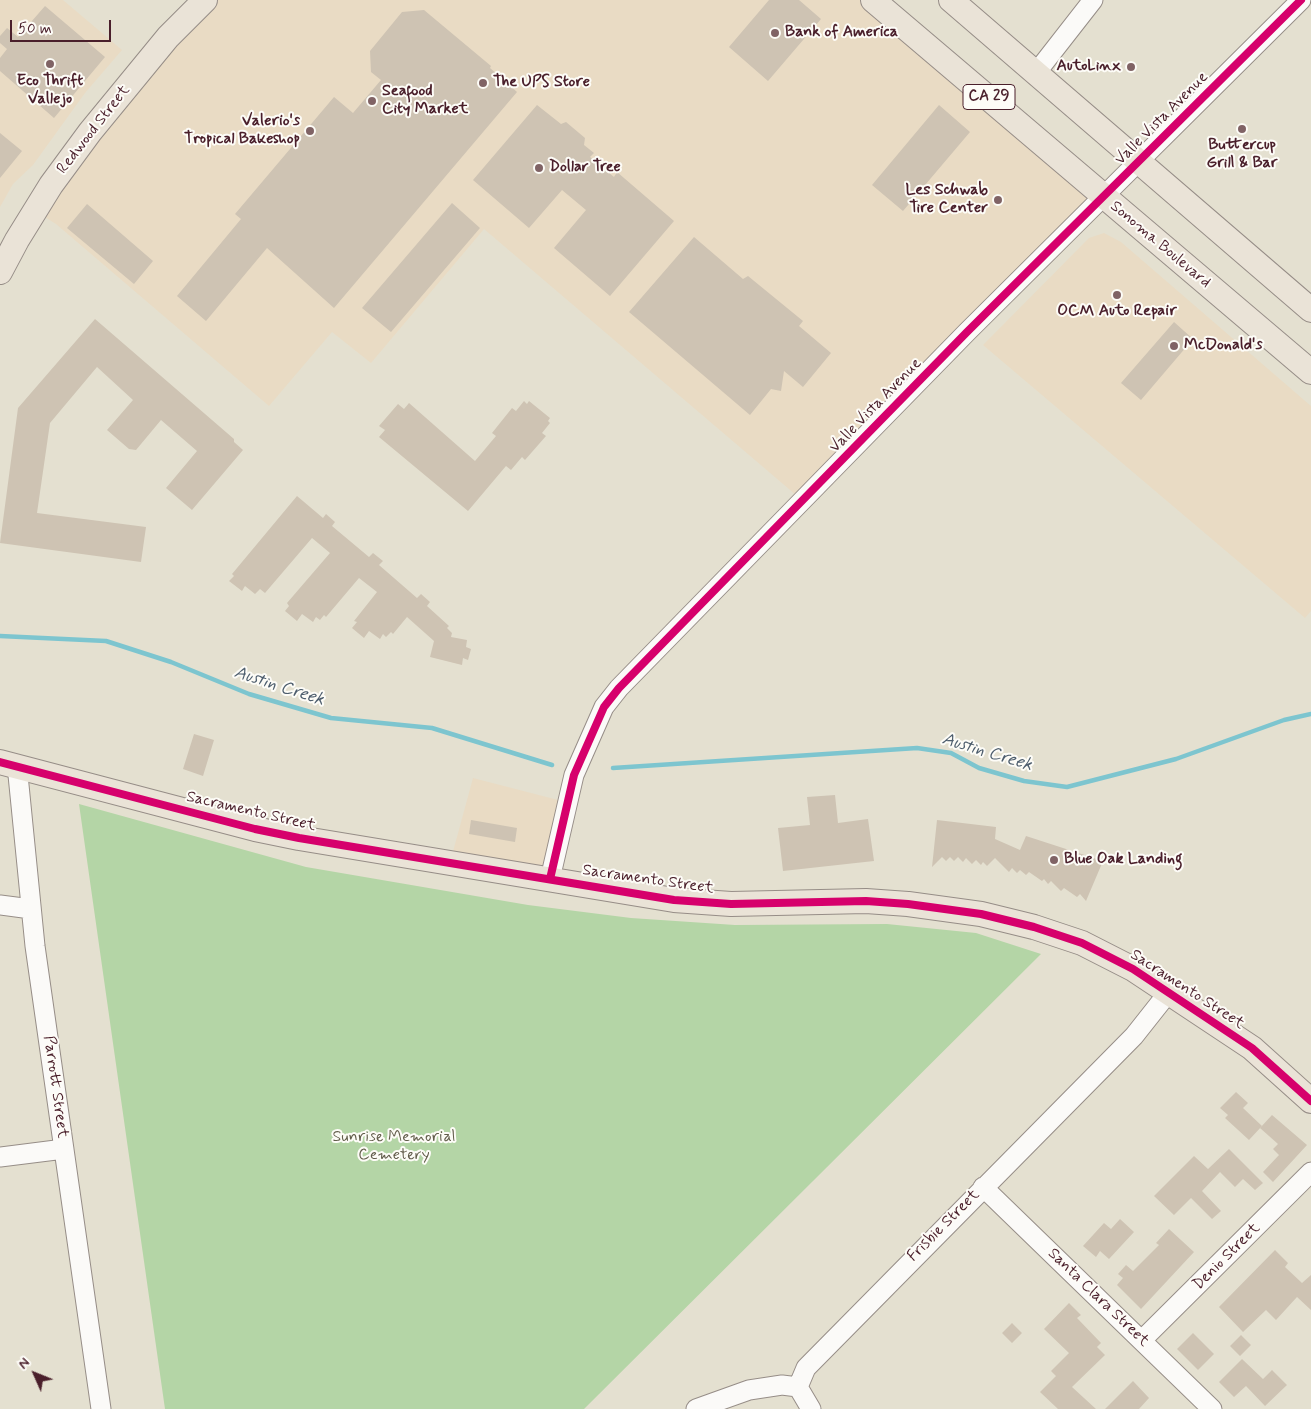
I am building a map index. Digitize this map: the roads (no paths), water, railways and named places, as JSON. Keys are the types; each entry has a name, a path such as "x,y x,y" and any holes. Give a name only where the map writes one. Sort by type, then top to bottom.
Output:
{"main road":[{"name":"Redwood Street","path":"0,272 17,240 51,185 90,132 168,37 205,0"},
{"name":"Sonoma Boulevard","path":"873,0 1311,372"},
{"name":"CA 29","path":"950,0 1311,310"},
{"name":"Sacramento Street","path":"8,763 264,831 674,900 731,904 866,901 908,904 981,914 1034,927 1082,943 1133,969 1252,1048 1311,1101"}],"street":[{"path":"1036,73 1093,0"},
{"name":"Valle Vista Avenue","path":"550,880 574,775 604,707 652,653 967,332 1301,0"},
{"name":"Parrott Street","path":"8,763 31,909 101,1409"},
{"path":"0,905 31,909"},
{"name":"Frisbie Street","path":"798,1387 806,1368 1134,1036 1168,992"},
{"path":"0,1157 64,1149"},
{"name":"Denio Street","path":"1142,1340 1311,1172"},
{"name":"Santa Clara Street","path":"983,1187 1212,1409"},
{"path":"696,1409 749,1390 782,1386 798,1387 811,1409"}],"waterway":[{"name":"Austin Creek","path":"0,636 106,641 171,662 249,694 331,718 432,728 552,765"},
{"name":"Austin Creek","path":"613,768 917,748 951,753 979,768 1024,781 1067,787 1176,759 1284,720 1311,714"}],"place":[{"name":"Bank of America","path":"775,33"},
{"name":"Eco Thrift Vallejo","path":"50,64"},
{"name":"AutoLinx","path":"1131,67"},
{"name":"The UPS Store","path":"483,83"},
{"name":"Seafood City Market","path":"372,101"},
{"name":"Buttercup Grill & Bar","path":"1242,129"},
{"name":"Valerio's Tropical Bakeshop","path":"310,131"},
{"name":"Dollar Tree","path":"539,168"},
{"name":"Les Schwab Tire Center","path":"998,200"},
{"name":"OCM Auto Repair","path":"1117,295"},
{"name":"McDonald's","path":"1174,346"},
{"name":"Blue Oak Landing","path":"1054,860"}],"park label":[{"name":"Sunrise Memorial Cemetery","path":"394,1147"}]}
